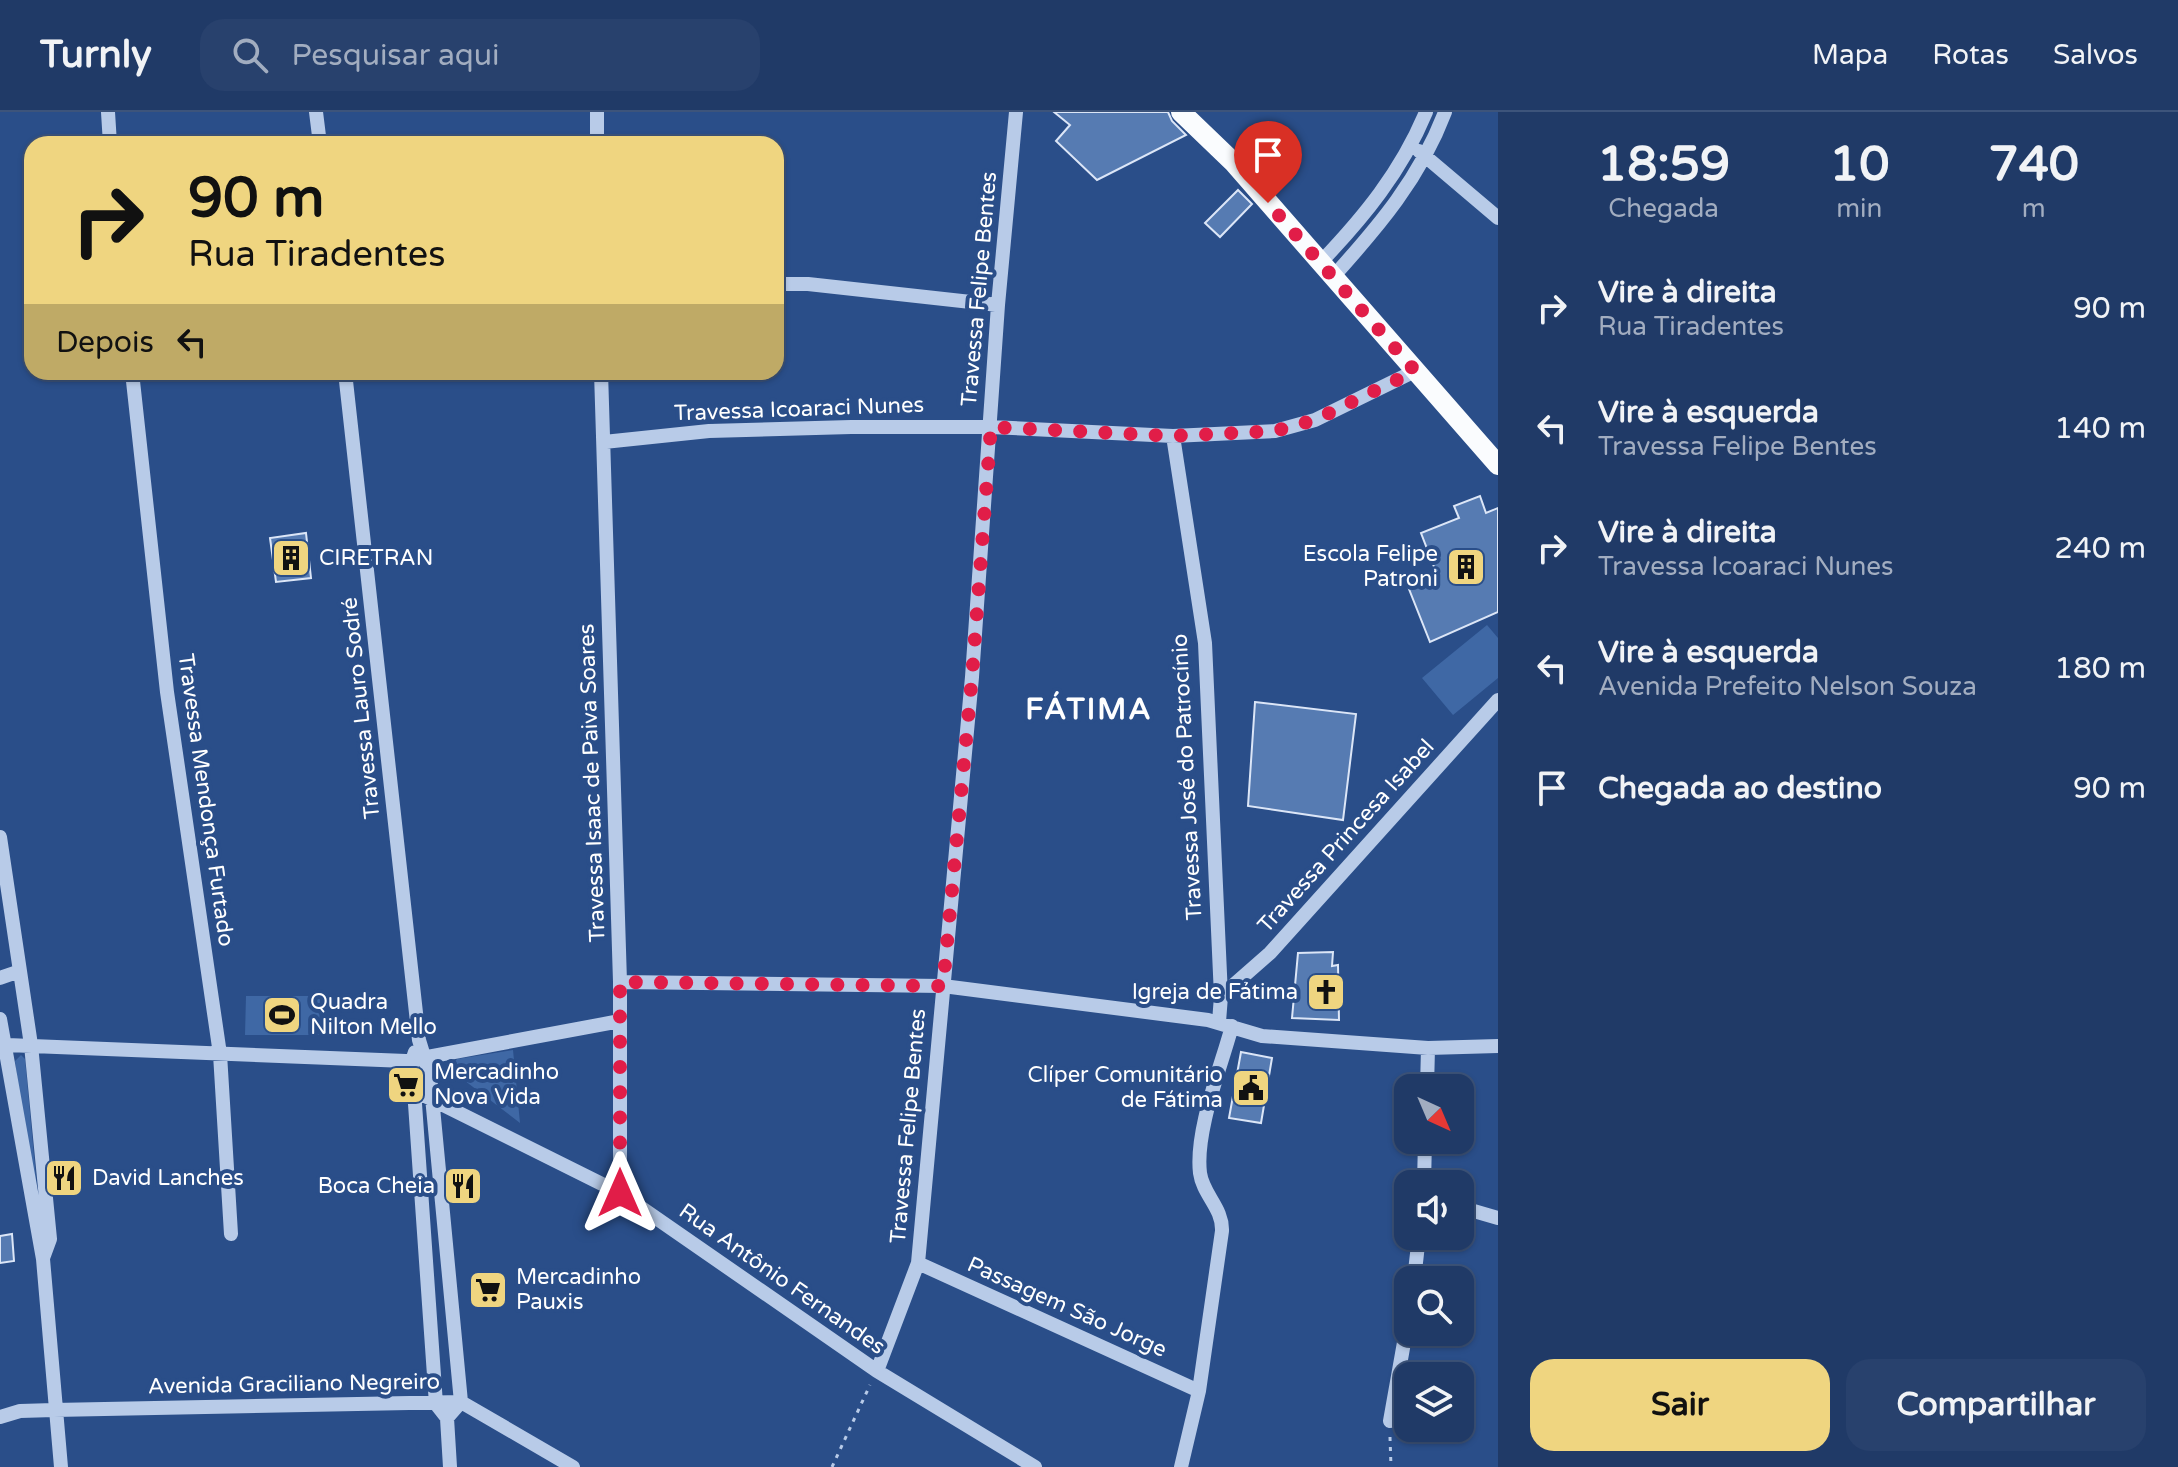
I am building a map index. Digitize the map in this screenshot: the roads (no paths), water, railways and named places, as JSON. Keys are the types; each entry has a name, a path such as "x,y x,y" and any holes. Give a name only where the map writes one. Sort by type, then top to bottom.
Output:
{"main road":[{"path":"1181,112 1233,162 1498,465"},
{"path":"1200,112 1233,162"}],"street":[{"path":"108,112 110,136"},
{"path":"316,112 319,136"},
{"path":"597,112 597,136"},
{"name":"Travessa Felipe Bentes","path":"877,1371 918,1263 972,677 998,305 1016,112"},
{"path":"1326,271 1382,195 1412,145 1426,112"},
{"path":"1326,271 1398,203 1426,156 1445,112"},
{"path":"1412,145 1498,218"},
{"path":"784,284 853,288 998,305"},
{"name":"Travessa Icoaraci Nunes","path":"604,442 709,431 991,427 1173,436 1275,431 1298,426 1372,394 1415,371"},
{"name":"Travessa Mendonça Furtado","path":"133,380 167,692 220,1054 231,1234"},
{"name":"Travessa Lauro Sodré","path":"346,380 419,1040 420,1060 415,1091 436,1404"},
{"name":"Travessa Isaac de Paiva Soares","path":"601,380 620,982 620,1193"},
{"name":"Travessa José do Patrocínio","path":"1173,436 1205,643 1221,996 1226,1024 1202,1138 1203,1183 1222,1220 1199,1391 1181,1467"},
{"name":"Travessa Princesa Isabel","path":"1221,996 1270,953 1498,700"},
{"path":"0,837 31,1045 50,1239 43,1259"},
{"path":"0,978 20,971"},
{"path":"620,982 943,986 1226,1024 1262,1036 1428,1048 1498,1046"},
{"path":"0,1019 43,1259 61,1467"},
{"path":"7,1045 420,1060 620,1021"},
{"path":"1427,1074 1428,1048"},
{"path":"420,1060 430,1076 461,1402 447,1418"},
{"name":"Rua Antônio Fernandes","path":"415,1091 620,1193 877,1371 1035,1467"},
{"path":"1474,1211 1498,1218"},
{"name":"Passagem São Jorge","path":"918,1263 1199,1391"},
{"path":"1390,1421 1403,1346"},
{"name":"Avenida Graciliano Negreiro","path":"0,1417 20,1411 461,1402 573,1467"},
{"path":"436,1404 447,1418 450,1467"}],"place":[{"name":"CIRETRAN","path":"291,558"},
{"name":"Escola Felipe Patroni","path":"1466,567"},
{"name":"Igreja de Fátima","path":"1326,992"},
{"name":"Quadra Nilton Mello","path":"282,1015"},
{"name":"Mercadinho Nova Vida","path":"406,1085"},
{"name":"Clíper Comunitário de Fátima","path":"1251,1088"},
{"name":"David Lanches","path":"64,1178"},
{"name":"Boca Cheia","path":"463,1186"},
{"name":"Mercadinho Pauxis","path":"488,1290"}],"district":[{"name":"FÁTIMA","path":"1089,709"}]}
